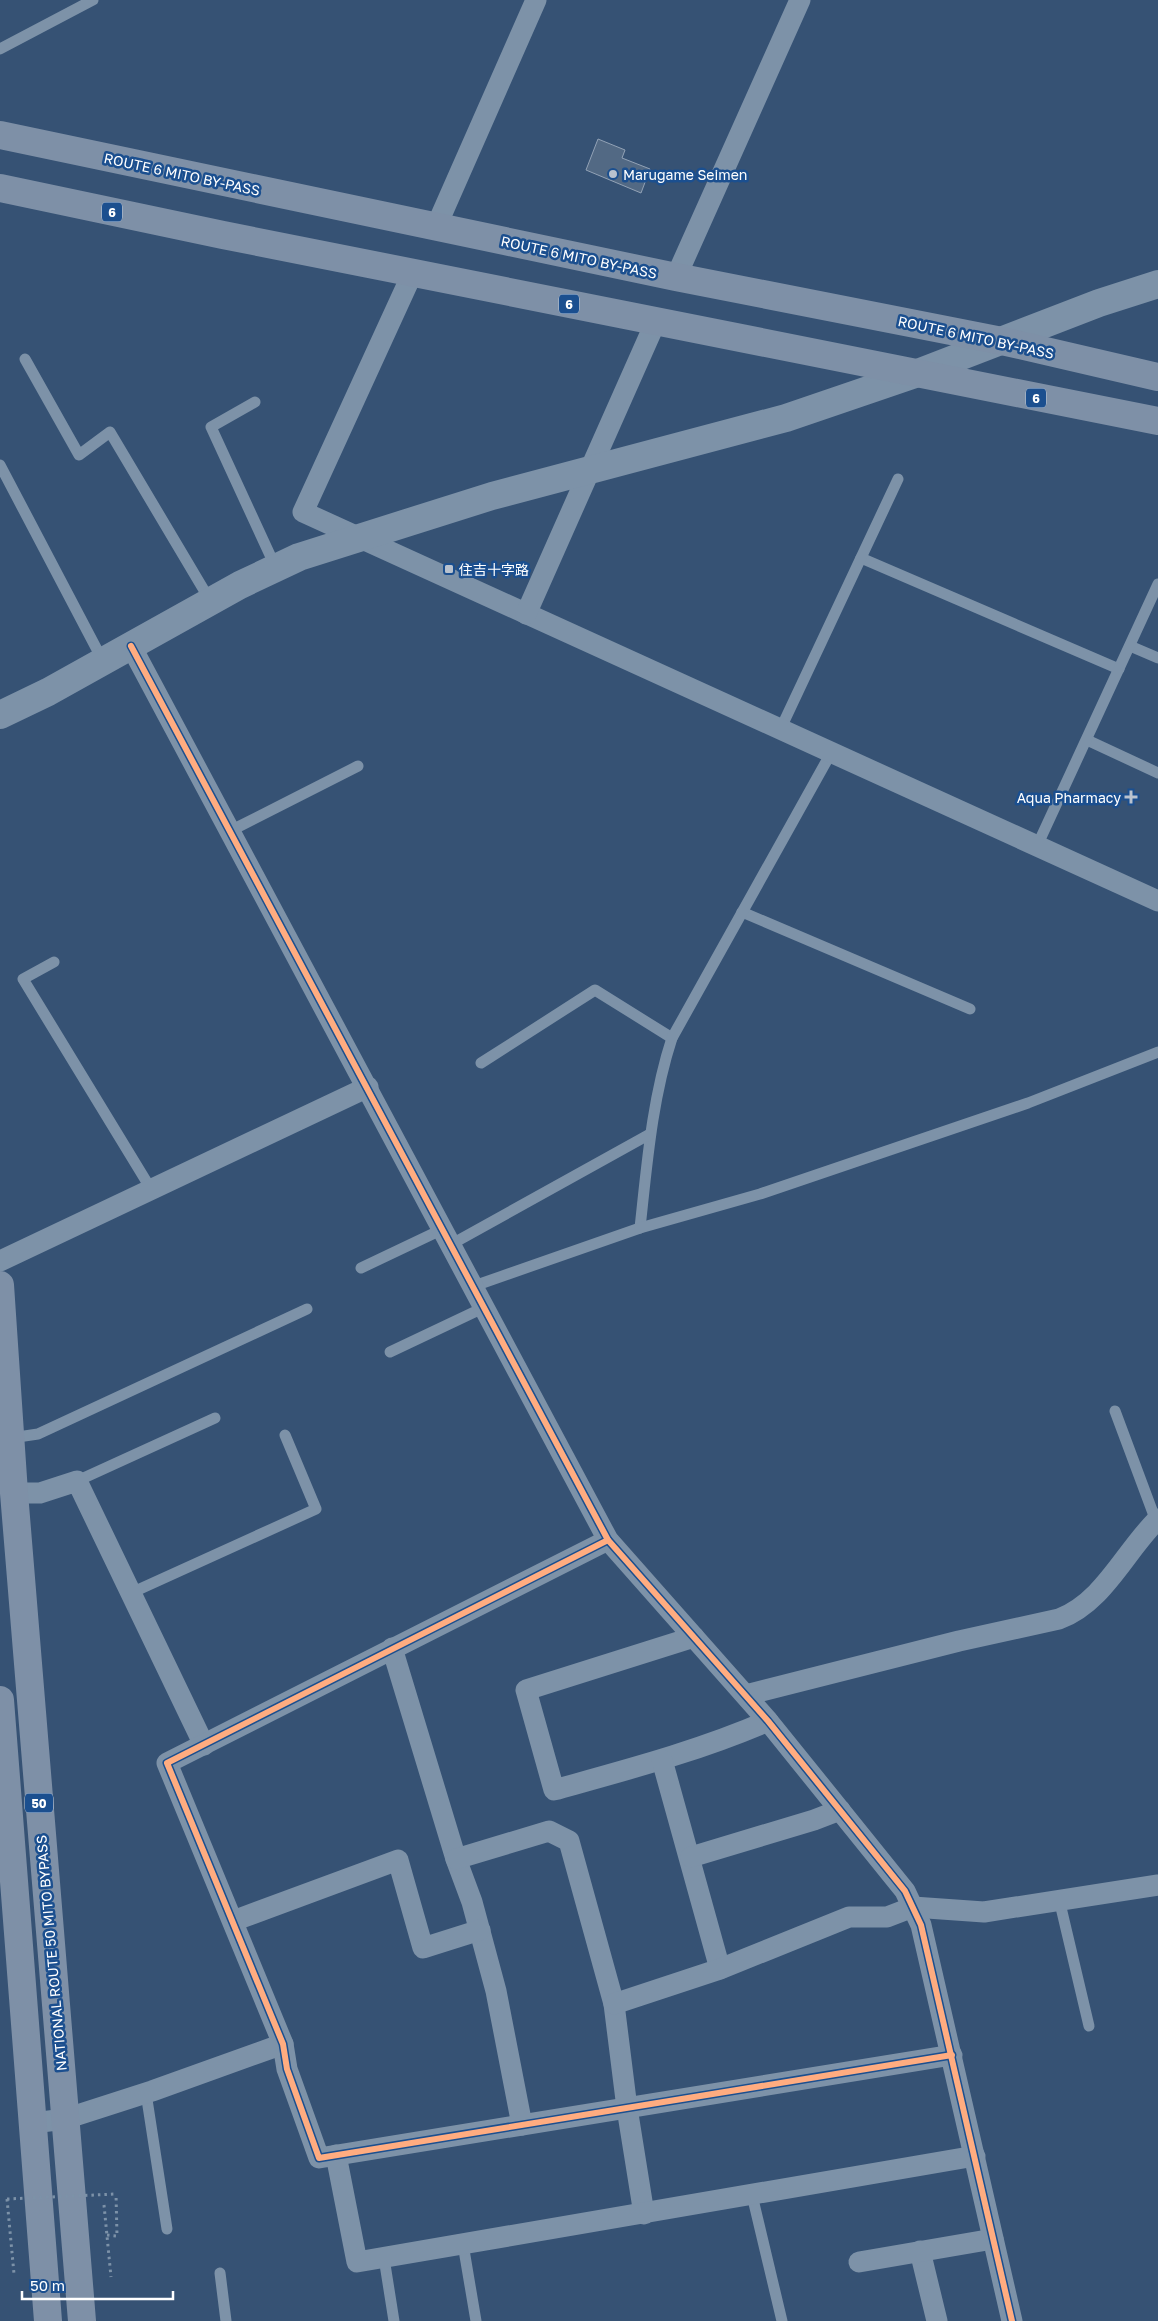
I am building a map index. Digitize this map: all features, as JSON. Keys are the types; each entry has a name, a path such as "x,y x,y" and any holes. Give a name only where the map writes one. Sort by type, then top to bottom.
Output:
{"highway":[{"name":"ROUTE 6 MITO BY-PASS","path":"0,135 676,277 1002,341 1158,377"},
{"name":"6","path":"0,188 656,322 1158,421"},
{"name":"NATIONAL ROUTE 50 MITO BYPASS","path":"0,1285 14,1493 82,2321"},
{"name":"50","path":"0,1700 48,2321"}],"street":[{"path":"436,227 536,0"},
{"path":"676,277 800,0"},
{"path":"413,272 304,512 1158,900"},
{"path":"0,714 48,692 130,646 299,557 356,537 492,496 786,418 915,374 1099,303 1158,284"},
{"path":"526,614 656,322"},
{"path":"130,646 474,1286 608,1540 746,1695 905,1891 921,1925 1012,2321"},
{"path":"0,1261 368,1088"},
{"path":"14,1493 40,1494 76,1481 204,1745"},
{"path":"746,1695 1073,1614 1091,1600 1157,1520"},
{"path":"608,1540 167,1763 283,2044 287,2069 319,2158 952,2055"},
{"path":"694,1637 526,1690 554,1790 662,1760 744,1732 768,1721"},
{"path":"392,1648 480,1930 496,1991 522,2124"},
{"path":"662,1760 691,1858 720,1969"},
{"path":"691,1858 814,1820 840,1810"},
{"path":"456,1858 549,1831 569,1841 614,2004 627,2108 644,2214"},
{"path":"232,1922 398,1860 424,1948 480,1930"},
{"path":"614,2004 720,1969 849,1917 886,1917 913,1907 984,1912 1158,1885"},
{"path":"33,2123 65,2119 146,2093 283,2044"},
{"path":"336,2154 358,2262 975,2156"},
{"path":"858,2262 993,2239"},
{"path":"920,2251 937,2321"}],"lane":[{"path":"0,49 92,0"},
{"path":"25,359 79,454 110,432 212,602"},
{"path":"255,402 211,427 276,568"},
{"path":"0,465 103,661"},
{"path":"781,728 898,480"},
{"path":"861,558 1119,669"},
{"path":"1037,846 1158,584"},
{"path":"1130,646 1158,658"},
{"path":"1087,740 1158,773"},
{"path":"640,1228 650,1134 662,1067 672,1038 831,753"},
{"path":"230,831 358,766"},
{"path":"742,912 970,1009"},
{"path":"54,962 23,979 151,1189"},
{"path":"481,1063 595,990 672,1038"},
{"path":"474,1286 640,1228 760,1194 1028,1103 1158,1052"},
{"path":"361,1268 446,1237 650,1134"},
{"path":"390,1352 485,1307"},
{"path":"10,1438 38,1434 307,1309"},
{"path":"1115,1412 1157,1520"},
{"path":"76,1481 215,1418"},
{"path":"131,1593 316,1508 285,1435"},
{"path":"1059,1899 1089,2026"},
{"path":"146,2093 167,2229"},
{"path":"752,2195 782,2321"},
{"path":"463,2244 476,2321"},
{"path":"384,2258 394,2321"},
{"path":"220,2273 226,2321"}],"path":[{"path":"14,2274 7,2199 116,2194 116,2236 107,2235"},
{"path":"104,2205 111,2277"}],"building":[{"path":"598,139 625,150 622,158 650,169 641,193 586,170"}],"cycle path":[{"path":"131,646 608,1540 768,1721 905,1891 921,1925 1012,2321"},
{"path":"608,1540 167,1763 283,2044 287,2069 319,2158 952,2055"}],"place":[{"name":"Marugame Seimen","path":"613,174"},
{"name":"住吉十字路","path":"449,569"},
{"name":"Aqua Pharmacy","path":"1131,797"}]}
